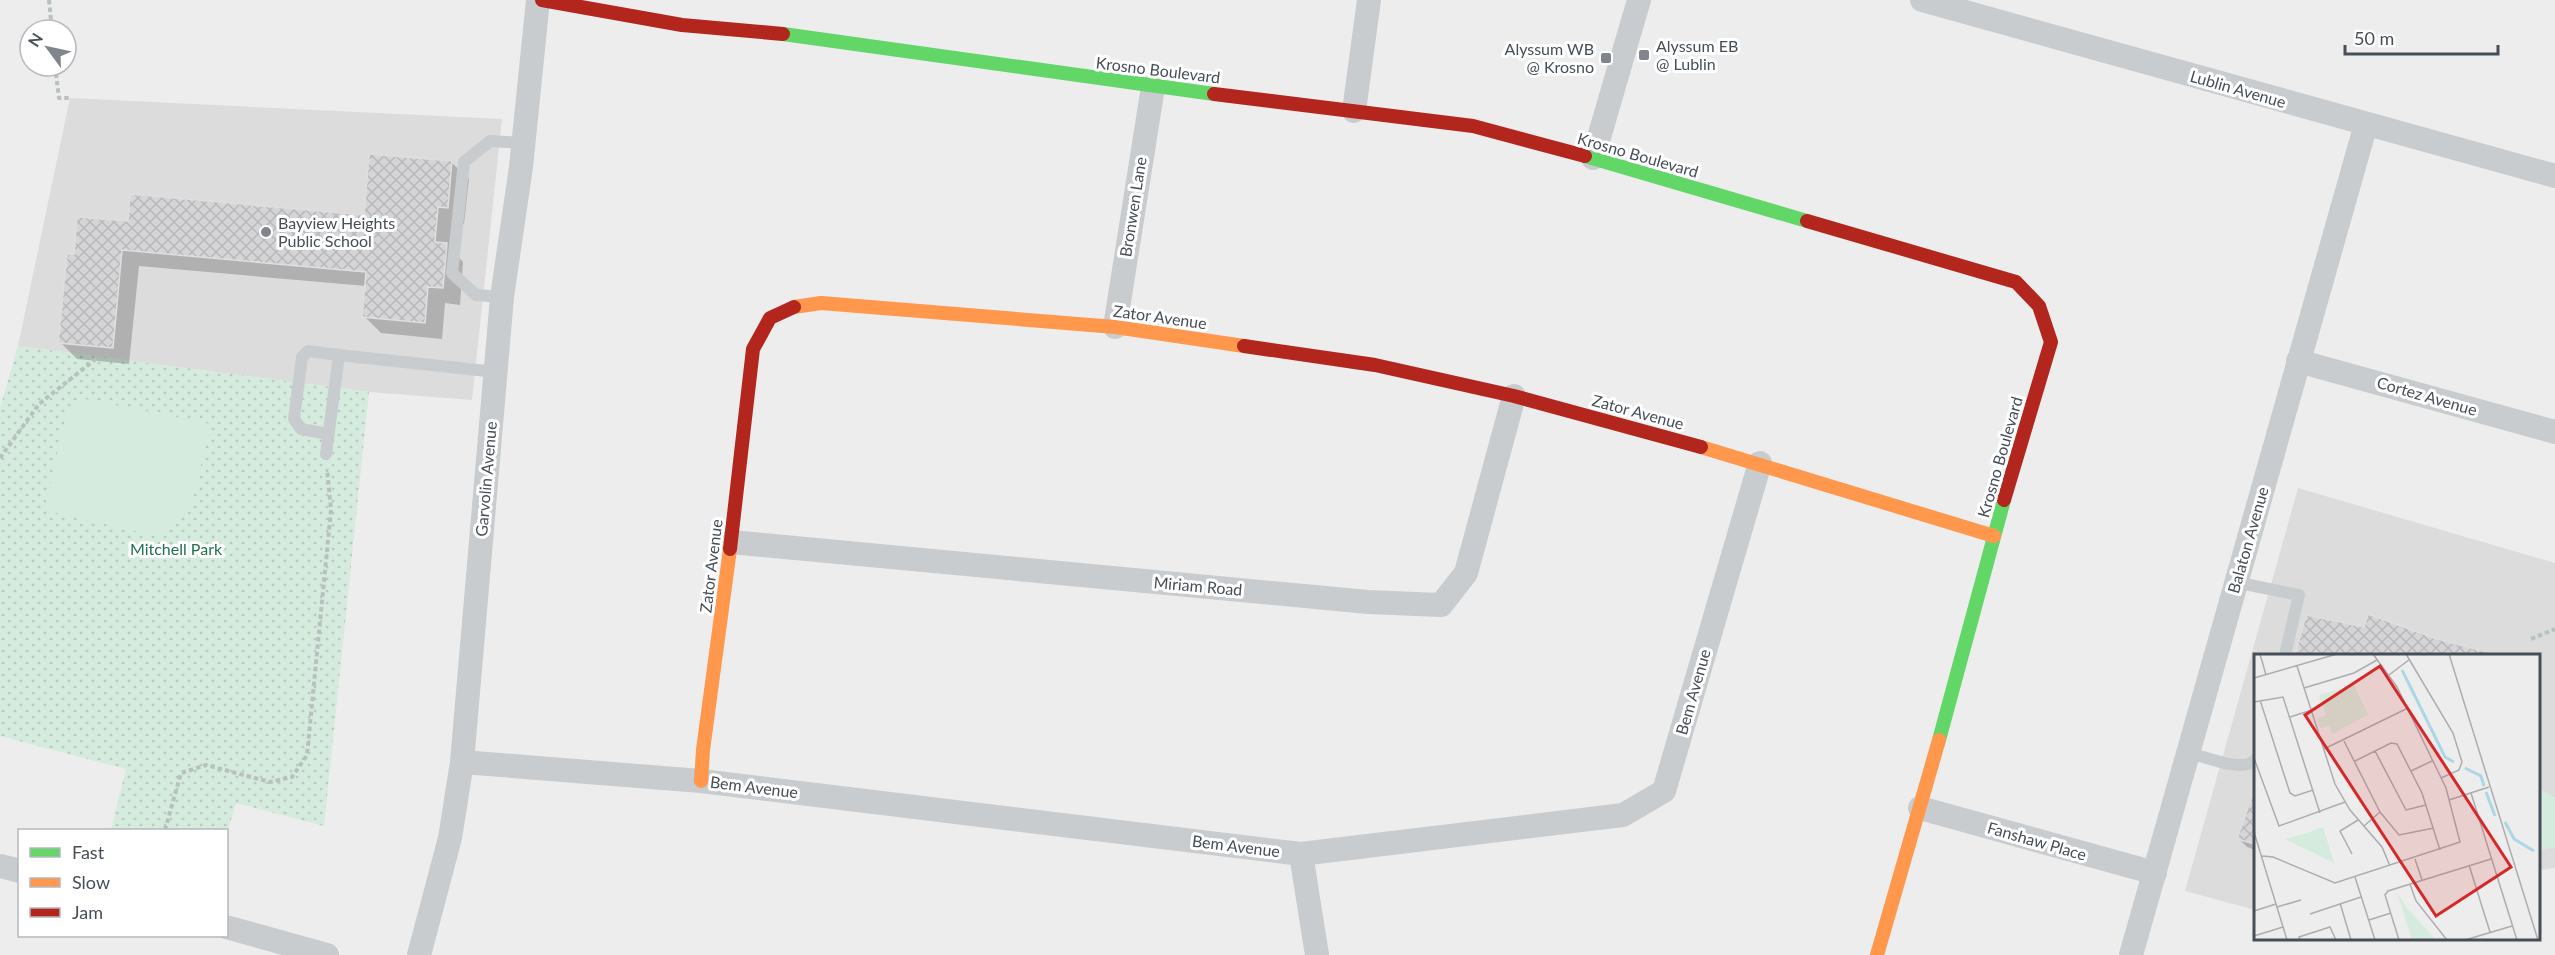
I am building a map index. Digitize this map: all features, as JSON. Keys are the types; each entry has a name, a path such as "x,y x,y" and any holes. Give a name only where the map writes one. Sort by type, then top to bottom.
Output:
{"street":[{"name":"Krosno Boulevard","path":"540,0 682,25 795,35 1153,87 1473,126 1593,158 2016,282 2039,306 2051,342 1994,536 1920,808 1877,955"},
{"name":"Garvolin Avenue","path":"419,955 450,838 462,762 502,297 521,167 540,0"},
{"path":"1354,111 1369,0"},
{"path":"1593,158 1639,0"},
{"name":"Lublin Avenue","path":"1922,0 2555,176"},
{"name":"Bronwen Lane","path":"1115,327 1153,87"},
{"name":"Balaton Avenue","path":"2131,955 2366,124"},
{"name":"Zator Avenue","path":"701,781 753,349 770,318 795,306 821,303 1115,327 1375,365 1514,396 1760,463 1994,536"},
{"name":"Cortez Avenue","path":"2298,361 2555,432"},
{"name":"Miriam Road","path":"731,542 1345,600 1441,605 1466,573 1514,396"},
{"name":"Bem Avenue","path":"462,762 701,781 1301,854 1623,815 1664,791 1760,463"},
{"name":"Fanshaw Place","path":"1920,808 2155,873"},
{"path":"1301,854 1317,955"},
{"path":"0,866 18,870"},
{"path":"228,928 327,955"}],"lane":[{"path":"502,297 476,295 452,273 464,162 490,141 522,143"},
{"path":"328,434 301,429 294,419 302,357 308,351 496,372"},
{"path":"326,454 339,355"},
{"path":"2235,582 2300,595 2285,654"},
{"path":"2189,753 2240,767 2251,765 2254,761"}],"path":[{"path":"49,0 51,18"},
{"path":"57,78 59,98 70,98"},
{"path":"0,458 39,404 97,358"},
{"path":"166,829 182,773 206,765 270,782 292,777 307,755 331,510 326,454"},
{"path":"2530,639 2555,630"}],"shaded area":[{"name":"Bayview Heights Public School","path":"70,98 502,119 472,400 369,392 18,346"},
{"path":"2298,488 2555,563 2555,868 2540,870 2540,654 2254,654 2254,910 2185,891"}],"green space":[{"name":"Mitchell Park","path":"18,346 369,392 324,826 236,803 228,830 111,829 126,769 0,736 0,408"},
{"path":"85,399 211,424 190,510 156,536 44,510 66,415"},
{"path":"2540,790 2555,797 2555,848 2540,850"}],"building":[{"path":"369,154 452,161 448,208 438,207 435,242 447,243 443,288 428,287 425,323 362,317 366,272 122,250 113,348 58,343 67,254 74,254 77,217 128,221 130,194 364,215"},
{"path":"2368,614 2434,638 2479,650 2478,654 2295,654 2306,615 2364,627"},
{"path":"2252,796 2254,796 2254,844 2237,839"}],"traffic: fast":[{"path":"783,34 1214,94"},
{"path":"1585,156 1807,221"},
{"path":"1939,740 2004,500"}],"traffic: slow":[{"path":"794,307 821,303 1115,327 1244,346"},
{"path":"1701,447 1994,536"},
{"path":"701,781 703,750 730,549"},
{"path":"1877,955 1939,740"}],"traffic: jam":[{"path":"542,0 682,25 783,34"},
{"path":"1214,94 1473,126 1585,156"},
{"path":"1807,221 2016,282 2039,306 2051,342 2004,500"},
{"path":"730,549 753,349 770,318 794,307"},
{"path":"1244,346 1375,365 1514,396 1701,447"}],"place":[{"name":"Alyssum EB @ Lublin","path":"1644,55"},
{"name":"Alyssum WB @ Krosno","path":"1606,58"},
{"name":"Bayview Heights Public School","path":"266,232"}]}
